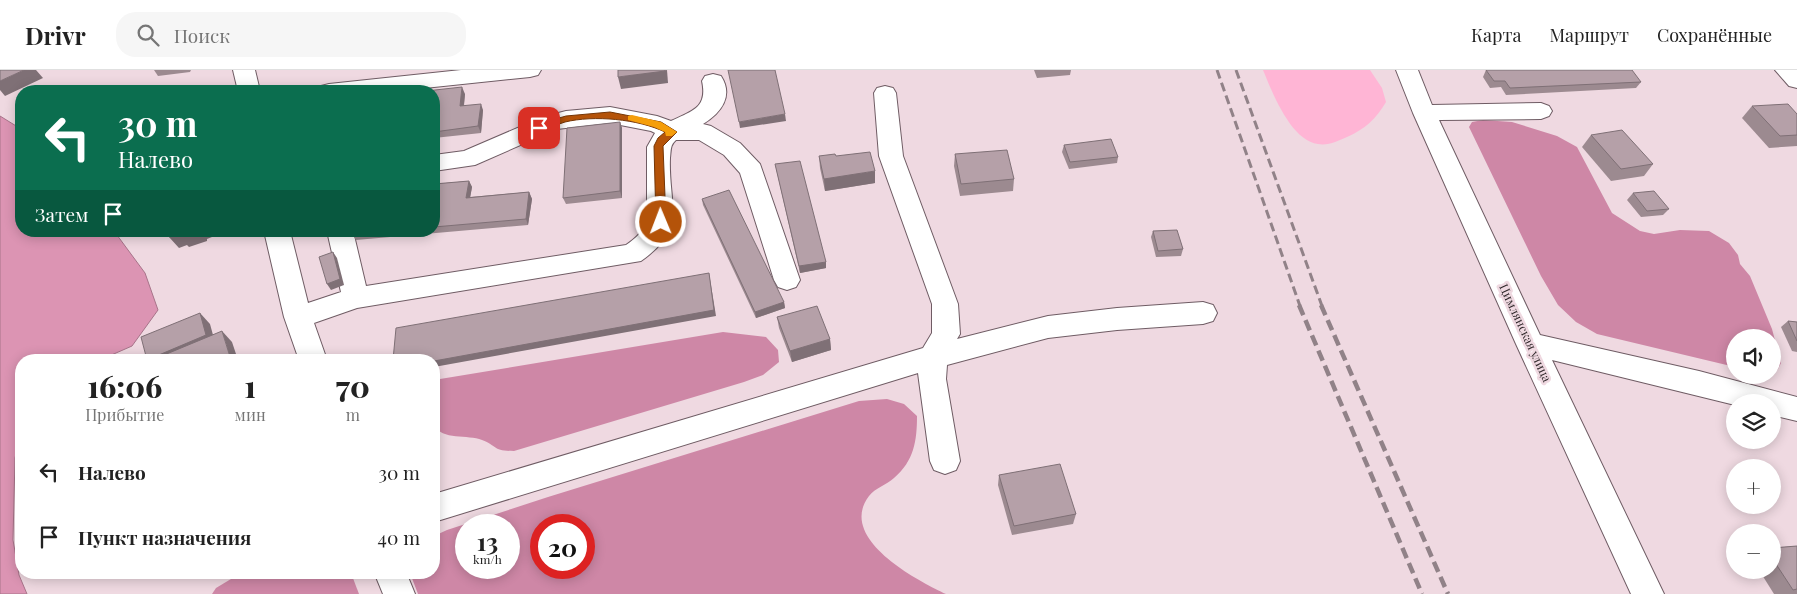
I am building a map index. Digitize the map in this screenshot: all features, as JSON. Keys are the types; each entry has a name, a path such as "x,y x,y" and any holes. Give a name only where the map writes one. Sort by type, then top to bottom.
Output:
{"street":[{"path":"244,70 248,85"},
{"path":"386,85 530,70"},
{"name":"Цимлянская улица","path":"1407,70 1424,113 1530,344 1648,594"},
{"path":"1786,70 1797,81"},
{"path":"298,317 356,298 632,254 642,248 652,237 661,222 658,146 661,140 672,132 708,110 715,101 713,80"},
{"path":"885,93 891,156 945,304 946,334 933,357 932,379 945,460"},
{"path":"1424,113 1541,110"},
{"path":"440,162 467,159 552,122 566,119 610,115 657,124 672,132 703,132 732,149 751,170 788,280"},
{"path":"278,237 298,317 311,354"},
{"path":"341,237 356,298"},
{"path":"440,506 933,357 1048,327 1117,319 1203,313"},
{"path":"1530,344 1739,394"},
{"path":"1781,406 1797,410"},
{"path":"393,579 399,594"}],"shaded area":[{"path":"1263,70 1370,70 1382,88 1386,102 1370,123 1359,131 1333,143 1318,144 1308,141 1291,125 1277,102"},
{"path":"0,116 15,125 15,237 118,237 145,273 158,310 132,346 114,354 15,354 13,540 15,579 21,579 27,594 0,594"},
{"path":"1483,120 1512,122 1557,136 1577,147 1612,213 1640,231 1654,234 1680,230 1709,231 1729,243 1738,255 1740,264 1750,276 1772,329 1726,329 1726,365 1597,334 1576,322 1558,305 1541,276 1469,127 1472,122"},
{"path":"723,332 766,337 778,350 779,362 763,375 744,382 514,451 498,449 476,438 449,435 440,431 440,379"},
{"path":"887,399 904,404 917,416 915,442 910,458 901,471 869,496 862,512 863,527 871,542 884,556 917,579 946,594 418,594 412,579 440,579 440,533 455,527 455,579 520,579 520,514 496,514 859,401"},
{"path":"231,579 353,579 359,594 212,594 216,588"}],"building":[{"path":"0,70 24,70 0,81"},
{"path":"618,70 665,70 665,71 618,77"},
{"path":"728,70 775,70 785,114 739,122"},
{"path":"1486,70 1632,70 1641,82 1510,88 1505,81 1494,81"},
{"path":"462,87 460,106 481,104 478,126 440,131 440,89"},
{"path":"1788,104 1797,114 1797,135 1780,136 1752,106"},
{"path":"620,122 620,191 563,198 567,128"},
{"path":"1622,130 1653,164 1621,169 1591,135"},
{"path":"1111,139 1118,157 1070,162 1064,145"},
{"path":"1007,150 1014,179 961,184 955,154"},
{"path":"870,152 875,171 824,179 819,156"},
{"path":"800,161 826,262 799,266 775,164"},
{"path":"469,181 466,198 529,192 526,219 440,226 440,183"},
{"path":"729,190 784,302 755,312 702,199"},
{"path":"1654,191 1669,209 1647,211 1633,193"},
{"path":"1177,230 1183,249 1158,251 1153,231"},
{"path":"333,252 340,279 327,284 319,257"},
{"path":"709,273 714,310 440,360 440,354 394,354 396,328"},
{"path":"817,306 830,339 790,351 777,317"},
{"path":"200,313 206,335 161,354 145,354 141,337"},
{"path":"1788,321 1797,322 1797,341"},
{"path":"222,331 229,354 166,354"},
{"path":"1060,464 1076,514 1014,526 999,475"},
{"path":"1797,546 1797,589 1793,590 1781,572 1781,547"}],"railway":[{"path":"1217,70 1300,306"},
{"path":"1236,70 1322,306"},
{"path":"1299,305 1422,594"},
{"path":"1321,305 1448,594"}],"slow traffic":[{"path":"632,118 657,124 672,132 669,134"}],"route":[{"path":"539,128 552,122 566,119 610,115 657,124 672,132 661,140 658,146 661,222"}]}
